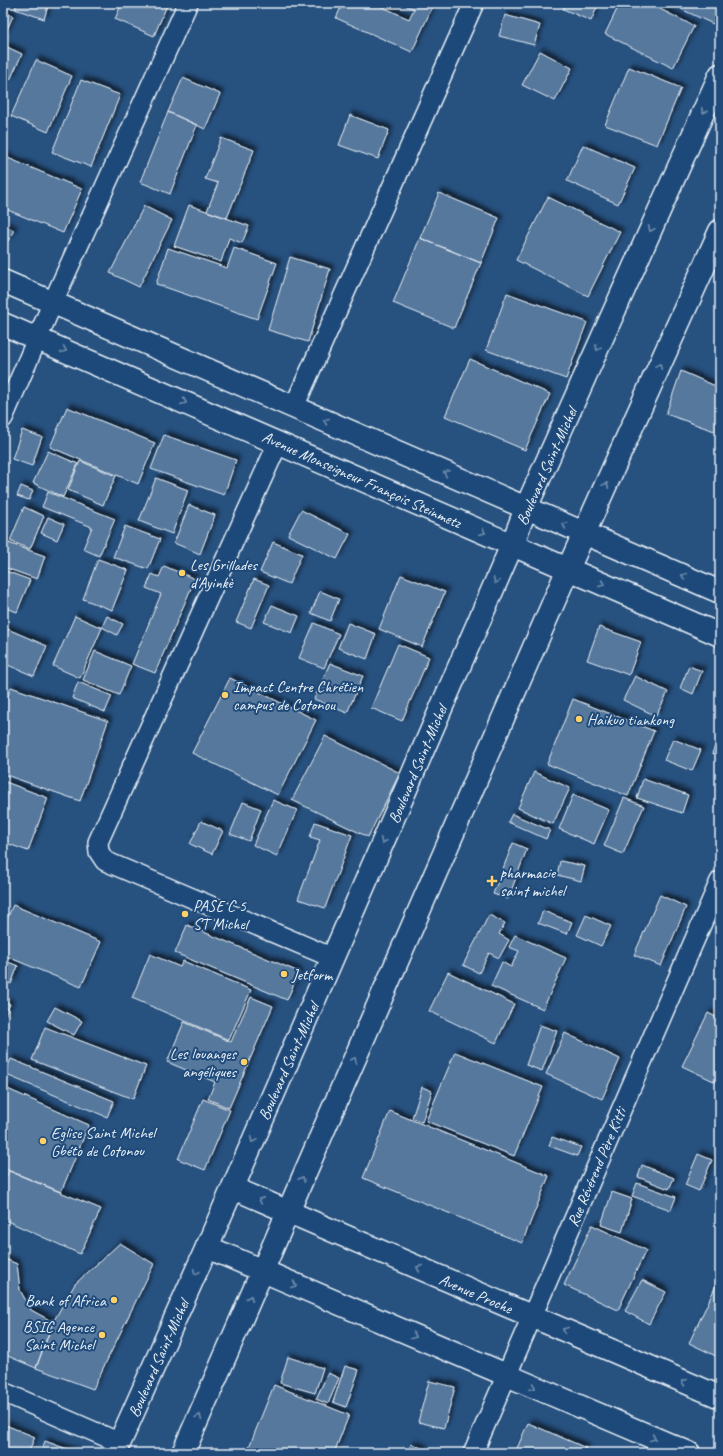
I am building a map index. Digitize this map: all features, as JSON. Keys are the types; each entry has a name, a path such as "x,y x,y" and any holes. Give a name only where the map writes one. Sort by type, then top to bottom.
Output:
{"main road":[{"name":"Boulevard Saint-Michel","path":"118,1448 512,545 526,508 720,75"},
{"path":"183,1453 568,569 720,231"},
{"path":"3,281 720,592"},
{"name":"Avenue Monseigneur François Steinmetz","path":"3,324 720,635"},
{"name":"Avenue Proche","path":"232,1188 720,1397"},
{"path":"207,1247 689,1453"}],"street":[{"path":"3,418 53,302 188,3"},
{"path":"294,407 474,3"},
{"path":"278,443 98,842 99,852 105,861 332,958"},
{"name":"Rue Révérend Père Kitti","path":"472,1453 720,881"},
{"path":"3,1392 118,1448"}],"building":[{"path":"17,3 49,3 44,19 15,9"},
{"path":"122,3 168,3 154,36 115,19"},
{"path":"343,3 374,3 409,19 414,9 400,3 434,3 412,52 336,18"},
{"path":"566,3 599,3 591,21 563,9"},
{"path":"620,3 648,3 694,26 673,68 605,34"},
{"path":"684,3 720,3 720,11 713,24 681,9"},
{"path":"3,11 13,16 4,36 3,35"},
{"path":"505,15 540,25 534,45 499,36"},
{"path":"3,45 22,54 10,80 3,77"},
{"path":"540,51 572,68 555,101 522,85"},
{"path":"36,60 72,76 48,132 11,116"},
{"path":"629,67 681,88 657,145 605,125"},
{"path":"183,78 220,94 205,129 168,112"},
{"path":"81,80 120,95 91,167 52,152"},
{"path":"168,112 197,125 170,194 140,182"},
{"path":"350,115 389,130 378,159 339,145"},
{"path":"221,138 254,150 227,218 207,211 218,183 205,179"},
{"path":"583,145 635,168 618,204 567,181"},
{"path":"3,156 82,189 63,233 3,208"},
{"path":"439,193 499,218 481,263 420,238"},
{"path":"548,197 620,232 588,296 516,260"},
{"path":"189,205 249,226 242,243 229,238 221,262 174,246"},
{"path":"144,206 172,220 139,287 110,273"},
{"path":"3,225 14,230 8,241 3,239"},
{"path":"420,238 481,263 454,328 393,303"},
{"path":"168,248 227,268 234,248 277,263 257,319 156,284"},
{"path":"290,257 330,269 308,342 268,330"},
{"path":"507,293 587,322 566,379 486,350"},
{"path":"470,359 550,394 525,450 445,416"},
{"path":"681,371 720,388 720,433 666,414"},
{"path":"67,407 155,443 138,484 50,447"},
{"path":"22,430 42,437 32,466 12,459"},
{"path":"164,435 236,460 224,495 151,469"},
{"path":"48,451 78,464 63,497 33,483"},
{"path":"80,461 116,476 103,505 68,490"},
{"path":"156,478 188,490 172,534 139,521"},
{"path":"21,486 33,491 29,500 17,496"},
{"path":"48,492 115,519 99,556 83,549 92,527 42,507"},
{"path":"189,505 215,515 200,554 174,543"},
{"path":"24,507 44,516 30,549 10,541"},
{"path":"301,510 350,534 337,559 288,535"},
{"path":"48,517 64,524 57,540 41,533"},
{"path":"125,526 160,539 148,569 113,557"},
{"path":"3,541 45,556 37,579 3,567"},
{"path":"273,542 302,554 289,584 260,572"},
{"path":"98,559 128,570 112,610 83,599"},
{"path":"164,566 195,579 155,673 132,664 161,594 146,588 152,574 159,577"},
{"path":"3,570 30,580 17,612 3,607"},
{"path":"401,575 445,592 422,647 379,629"},
{"path":"254,579 269,585 251,628 236,622"},
{"path":"320,591 339,599 330,621 311,613"},
{"path":"272,605 299,616 292,633 264,622"},
{"path":"75,616 102,628 80,678 53,666"},
{"path":"107,616 123,624 117,635 102,627"},
{"path":"314,623 339,634 324,668 299,658"},
{"path":"348,623 376,634 367,659 338,648"},
{"path":"3,627 47,646 34,676 3,663"},
{"path":"599,627 641,642 629,675 587,660"},
{"path":"398,644 429,657 402,721 371,708"},
{"path":"95,651 131,666 119,695 83,680"},
{"path":"330,663 363,676 347,713 314,699"},
{"path":"689,666 702,671 693,694 680,688"},
{"path":"635,676 668,692 656,716 623,700"},
{"path":"230,678 316,720 278,795 192,753"},
{"path":"78,682 112,696 105,712 72,698"},
{"path":"11,687 108,721 80,801 3,774 3,708"},
{"path":"573,699 654,731 628,796 547,764"},
{"path":"720,735 720,756 712,753"},
{"path":"325,736 400,773 368,837 292,800"},
{"path":"673,739 701,750 692,771 664,760"},
{"path":"534,772 570,788 553,824 518,808"},
{"path":"643,779 688,795 682,813 637,798"},
{"path":"3,781 48,798 28,851 3,842"},
{"path":"573,795 609,810 594,844 559,829"},
{"path":"624,798 644,806 623,854 604,846"},
{"path":"273,800 297,810 277,856 253,845"},
{"path":"243,802 261,809 249,841 230,834"},
{"path":"512,814 550,830 546,839 508,822"},
{"path":"201,821 223,831 212,854 190,844"},
{"path":"315,822 352,835 325,908 298,899 320,840 310,837"},
{"path":"513,843 527,849 508,899 493,894"},
{"path":"560,861 585,866 581,881 557,875"},
{"path":"660,895 686,907 661,966 634,955"},
{"path":"13,905 101,942 81,987 3,955 3,928"},
{"path":"543,911 572,922 567,934 538,923"},
{"path":"489,915 505,923 499,934 509,940 499,958 489,953 479,973 463,965"},
{"path":"586,915 611,926 601,946 577,935"},
{"path":"187,925 299,972 287,1000 175,953"},
{"path":"515,935 566,958 543,1009 491,986 502,962 511,967 519,951 509,947"},
{"path":"150,954 180,967 183,961 251,990 229,1040 132,998"},
{"path":"3,960 18,966 11,984 3,980"},
{"path":"448,972 514,1004 496,1043 429,1011"},
{"path":"251,997 273,1006 229,1108 208,1099 215,1082 167,1062 184,1022 231,1042"},
{"path":"3,1001 10,1004 3,1020"},
{"path":"55,1007 82,1021 74,1035 47,1021"},
{"path":"708,1013 720,1019 720,1084 682,1066"},
{"path":"540,1025 557,1031 542,1071 526,1065"},
{"path":"45,1027 146,1066 133,1099 32,1060"},
{"path":"565,1033 620,1059 602,1099 546,1074"},
{"path":"455,1052 543,1087 514,1156 426,1121"},
{"path":"11,1059 114,1101 107,1117 4,1074"},
{"name":"Eglise Saint Michel Gbéto de Cotonou","path":"3,1087 89,1125 61,1192 3,1168"},
{"path":"422,1087 432,1091 422,1122 412,1118"},
{"path":"203,1099 230,1110 205,1170 178,1159"},
{"path":"390,1111 549,1176 522,1243 363,1178"},
{"path":"552,1137 581,1147 577,1156 549,1146"},
{"path":"698,1154 712,1160 699,1191 685,1185"},
{"path":"642,1165 674,1178 669,1189 638,1177"},
{"path":"9,1171 101,1209 80,1254 3,1219 3,1184"},
{"path":"637,1183 676,1197 671,1210 632,1196"},
{"path":"612,1192 632,1199 622,1232 601,1225"},
{"path":"592,1225 646,1250 618,1310 564,1285"},
{"path":"120,1243 154,1264 93,1389 36,1368 53,1322 75,1284"},
{"path":"3,1258 17,1264 20,1290 31,1310 53,1322 36,1368 3,1354"},
{"path":"720,1277 720,1358 689,1343"},
{"path":"642,1280 666,1292 649,1324 625,1311"},
{"path":"288,1357 323,1368 315,1393 280,1383"},
{"path":"345,1366 359,1370 346,1407 333,1402"},
{"path":"328,1373 339,1378 328,1404 316,1399"},
{"path":"429,1381 455,1387 444,1428 418,1422"},
{"path":"274,1385 349,1415 334,1453 265,1453 249,1447"},
{"path":"528,1423 586,1448 583,1453 515,1453"},
{"path":"3,1424 35,1437 28,1453 3,1453"},
{"path":"45,1441 78,1453 41,1453"},
{"path":"411,1444 424,1449 422,1453 408,1453"}],"place":[{"name":"Les Grillades d'Ayinkè","path":"182,573"},
{"name":"Impact Centre Chrétien campus de Cotonou","path":"225,695"},
{"name":"Haikuo tiankong","path":"579,719"},
{"name":"pharmacie saint michel","path":"492,881"},
{"name":"PASE C 5 ST Michel","path":"185,914"},
{"name":"Jetform","path":"284,974"},
{"name":"Les louanges angéliques","path":"244,1062"},
{"name":"Eglise Saint Michel Gbéto de Cotonou","path":"43,1141"},
{"name":"Bank of Africa","path":"114,1300"},
{"name":"BSIC Agence Saint Michel","path":"102,1335"}]}
